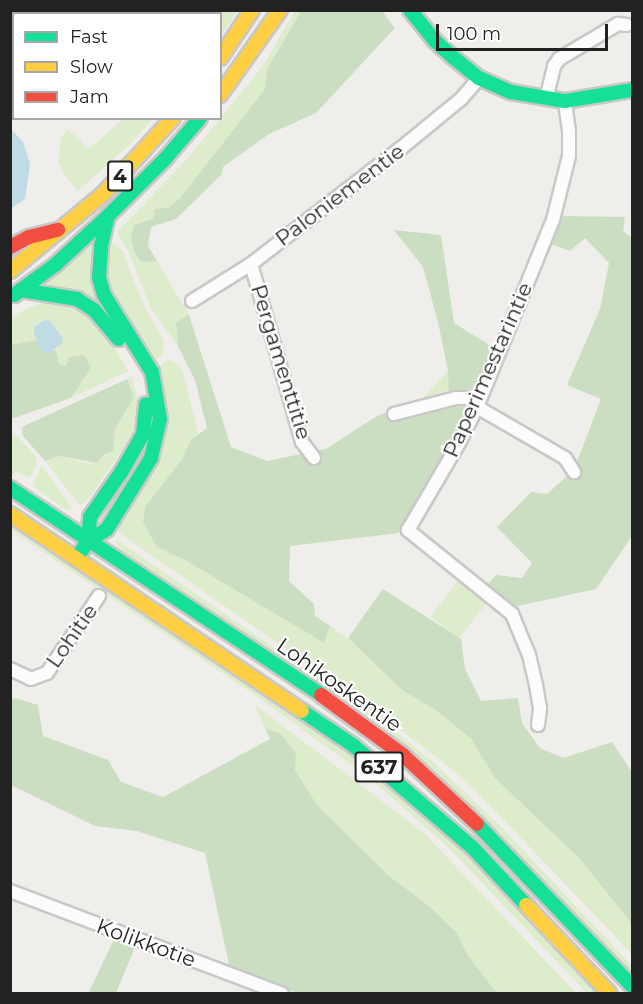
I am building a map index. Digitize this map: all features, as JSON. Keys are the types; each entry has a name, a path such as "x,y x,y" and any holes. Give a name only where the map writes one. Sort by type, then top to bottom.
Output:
{"main road":[{"path":"222,55 252,10"},
{"path":"222,92 280,10"},
{"path":"410,10 435,40 478,78 511,92 565,102 633,90"},
{"name":"4","path":"10,271 103,194 171,120"},
{"name":"4","path":"16,294 55,265 108,216 165,159 198,120"},
{"path":"76,559 88,541 107,529 151,458 160,419 152,372 104,295 99,278 101,246 108,216"},
{"path":"10,247 29,237 62,229"},
{"path":"16,294 77,299 94,310 130,357 144,391 147,403 143,434 122,471 90,518 88,541"},
{"name":"Lohikoskentie","path":"10,489 337,706 403,755 489,835 633,986"},
{"name":"Lohikoskentie","path":"10,514 354,746 472,847 610,993"}],"street":[{"path":"546,99 554,66 559,59 618,24 627,25"},
{"name":"Paloniementie","path":"192,301 250,264 426,128 461,99 478,78"},
{"name":"Paperimestarintie","path":"538,725 540,708 529,655 512,614 408,530 478,403 553,220 569,156 565,102"},
{"name":"Pergamenttitie","path":"250,264 302,442 314,458"},
{"path":"394,414 456,398 478,403 565,458 574,472"},
{"name":"Lohitie","path":"10,669 31,679 47,673 99,596"},
{"name":"Kolikkotie","path":"10,891 282,993"}],"green space":[{"path":"238,11 222,34 222,12 211,12"},
{"path":"295,11 301,11 267,69 265,89 181,197 131,237 134,251 141,262 157,261 189,315 176,322 178,346 151,309 130,255 117,232 188,158 219,120 222,120 222,116 262,67"},
{"path":"301,11 382,11 395,28 316,113 269,134 223,167 222,174 176,219 151,227 148,246 157,261 141,262 134,251 131,237 134,225 153,219 155,209 168,208 181,197 265,89 267,69"},
{"path":"122,120 152,120 129,145 78,191 64,174 58,161 61,138 68,129 89,149"},
{"path":"561,216 625,217 623,231 632,238 632,536 596,589 513,607 486,586 496,575 522,578 532,563 497,527 531,492 547,494 565,478 578,459 601,399 567,385 600,309 609,263 585,238 570,251 551,244"},
{"path":"394,230 441,235 454,323 494,348 469,413 399,533 290,546 289,581 314,604 315,616 330,626 324,643 185,560 157,547 143,522 145,507 182,459 191,440 207,428 195,380 178,346 176,322 189,315 231,447 267,461 326,449 377,416 423,398 449,396 448,371 423,267"},
{"path":"96,242 101,300 43,286"},
{"path":"111,242 122,250 144,306 164,341 163,354 155,361 107,281"},
{"path":"44,302 77,307 106,333 128,371 71,398 91,368 69,357 66,366 58,364 56,350 63,338 50,321 44,320 34,327 36,340 11,346 10,320 22,311"},
{"path":"36,340 45,353 56,350 59,364 66,366 69,357 85,355 91,368 71,398 11,419 10,345"},
{"path":"169,360 179,365 183,372 198,433 191,440 182,459 145,507 157,547 185,560 324,643 330,626 348,638 402,690 437,711 471,739 495,778 580,859 632,924 632,954 472,787 444,763 391,722 118,532 158,366"},
{"path":"448,371 450,396 423,398 434,386"},
{"path":"132,377 139,403 136,423 124,448 89,498 80,506 45,461 59,456 89,464 113,451 115,431 134,397 127,379"},
{"path":"127,379 134,397 115,430 113,451 102,456 97,463 59,456 45,461 23,436 22,428 26,425"},
{"path":"11,433 36,456 36,466 30,478 17,472 11,475"},
{"path":"42,465 73,509 66,510 33,484"},
{"path":"11,524 311,725 376,773 417,807 483,871 598,993 587,993 447,846 372,780 255,695 11,530"},
{"path":"117,540 388,726 434,763 503,829 632,966 632,973 499,833 122,551 116,543"},
{"path":"458,581 486,603 459,639 430,616"},
{"path":"383,589 461,639 465,669 481,701 518,698 522,723 540,748 563,758 612,742 632,772 632,924 580,859 495,778 471,739 437,711 402,690 348,638"},
{"path":"15,698 38,705 43,736 108,760 121,782 163,797 270,739 265,728 281,734 296,754 295,770 317,805 389,876 429,906 456,932 469,957 497,993 297,993 230,969 205,853 137,831 95,826 11,785 11,700"},
{"path":"254,704 424,833 576,993 497,993 469,957 456,932 429,906 389,876 317,805 295,770 281,734 265,728"},
{"path":"115,937 136,945 116,993 88,994"}],"water":[{"path":"12,39 11,99 11,42"},
{"path":"10,128 23,142 30,164 25,199 11,208"},
{"path":"45,320 50,321 63,338 62,343 50,353 45,353 40,348 34,333 34,327"}],"traffic: fast":[{"path":"410,10 435,41 454,58 479,78 511,92 565,101 632,90"},
{"path":"14,295 55,265 108,216 165,159 198,120"},
{"path":"76,559 88,541 107,529 151,458 160,419 152,372 104,295 99,278 101,246 108,216"},
{"path":"21,290 77,299 94,310 118,339"},
{"path":"88,541 90,517 122,471 143,434 146,404"},
{"path":"10,488 321,695"},
{"path":"302,711 354,746 472,847 526,905"},
{"path":"477,824 632,986"}],"traffic: slow":[{"path":"222,55 252,10"},
{"path":"222,92 280,10"},
{"path":"10,271 103,194 171,120"},
{"path":"10,514 302,711"},
{"path":"526,905 610,994"}],"traffic: jam":[{"path":"10,247 29,237 58,230"},
{"path":"321,695 403,755 477,824"}]}
